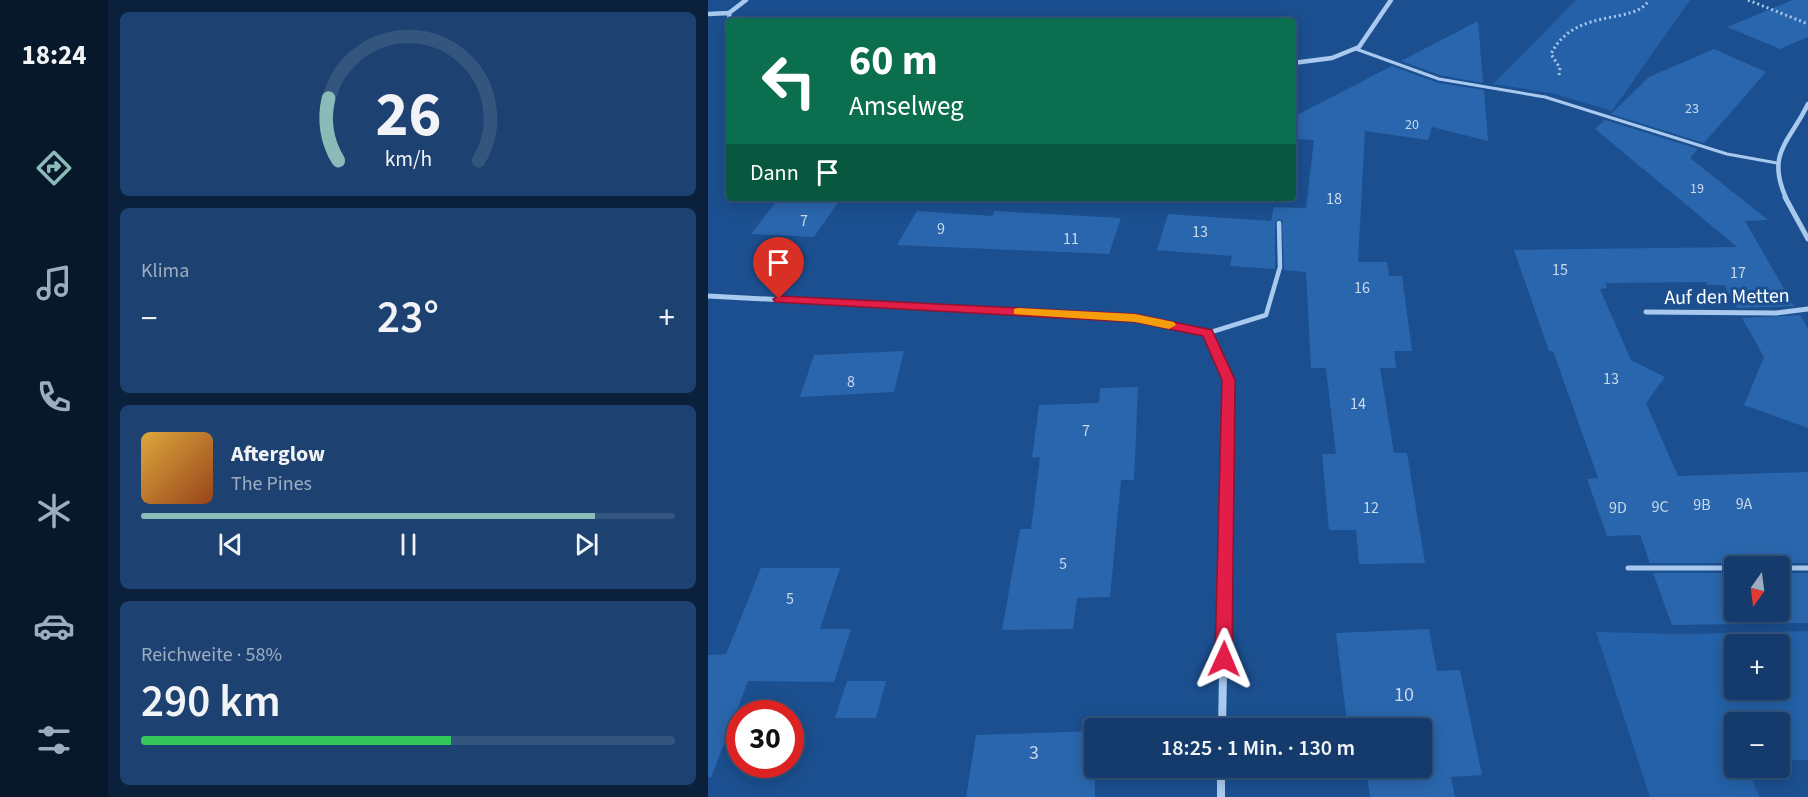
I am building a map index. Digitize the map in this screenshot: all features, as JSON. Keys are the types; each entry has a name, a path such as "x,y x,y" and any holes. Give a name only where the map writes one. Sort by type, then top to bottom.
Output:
{"street":[{"path":"708,14 729,13 746,0"},
{"path":"1296,63 1338,56 1356,49 1365,41 1376,17 1391,0"},
{"path":"729,13 730,18"},
{"path":"1808,104 1777,163 1781,184 1798,224 1808,239"},
{"path":"708,296 1135,318 1208,333 1229,380 1222,718"},
{"name":"Auf den Metten","path":"1646,312 1776,313 1808,309"},
{"path":"1221,778 1221,797"}],"lane":[{"path":"1356,49 1439,79 1545,97 1727,154 1777,163"},
{"path":"1208,333 1266,315 1280,267 1280,224"},
{"path":"1628,568 1724,568"},
{"path":"1790,568 1808,568"}],"path":[{"path":"1545,97 1560,74 1560,68 1551,54 1555,41 1576,27 1636,11 1645,7 1649,0"},
{"path":"1748,0 1808,24"}],"shaded area":[{"path":"1576,0 1690,0 1612,111 1551,93 1493,84"},
{"path":"1808,631 1808,760 1790,760 1790,712 1724,712 1724,778 1751,778 1760,797 1650,797 1596,632 1683,634"}],"building":[{"path":"1793,0 1808,0 1808,37 1780,49 1727,27"},
{"path":"1478,21 1483,83 1440,75 1401,61"},
{"path":"1714,49 1766,72 1704,143 1611,114 1649,77"},
{"path":"1392,66 1438,83 1484,90 1488,141 1432,127 1428,140 1365,131 1358,262 1387,262 1389,276 1402,276 1412,351 1394,351 1396,368 1380,368 1394,453 1407,453 1425,563 1359,564 1356,530 1329,530 1322,454 1336,454 1326,368 1311,368 1306,272 1284,270 1282,220 1278,219 1275,223 1275,269 1230,266 1232,256 1157,250 1168,214 1271,221 1274,207 1306,208 1314,140 1296,139 1296,115"},
{"path":"1605,120 1698,149 1690,158 1768,220 1745,221 1794,306 1737,308 1724,285 1708,285 1706,282 1605,283 1607,288 1600,289 1631,360 1665,377 1646,403 1678,476 1808,472 1808,563 1790,563 1790,556 1724,556 1724,563 1650,563 1640,535 1607,536 1587,479 1598,478 1553,351 1549,351 1514,250 1737,247 1595,129"},
{"path":"777,201 839,201 814,237 751,234"},
{"path":"917,211 992,216 995,211 1121,218 1109,254 897,245"},
{"path":"1800,315 1808,329 1808,428 1744,405 1764,357 1742,318"},
{"path":"904,351 894,392 800,397 814,355"},
{"path":"1138,387 1134,480 1121,480 1110,597 1077,598 1073,629 1002,630 1020,529 1031,529 1040,457 1032,458 1039,405 1099,403 1100,388"},
{"path":"761,568 840,568 820,629 851,629 834,682 748,681 741,700 726,700 726,739 711,778 708,777 708,655 726,654"},
{"path":"1653,573 1724,573 1724,622 1790,622 1790,573 1808,573 1808,623 1672,625"},
{"path":"1429,629 1437,671 1460,670 1482,775 1451,777 1455,797 1370,797 1367,778 1432,778 1432,718 1347,718 1336,633"},
{"path":"847,681 886,681 876,718 835,718"},
{"path":"1084,731 1084,778 1095,778 1095,797 966,797 976,735"}],"slow traffic":[{"path":"1018,312 1135,318 1169,325"}],"route":[{"path":"779,299 1135,318 1208,333 1229,380 1224,659"}]}
